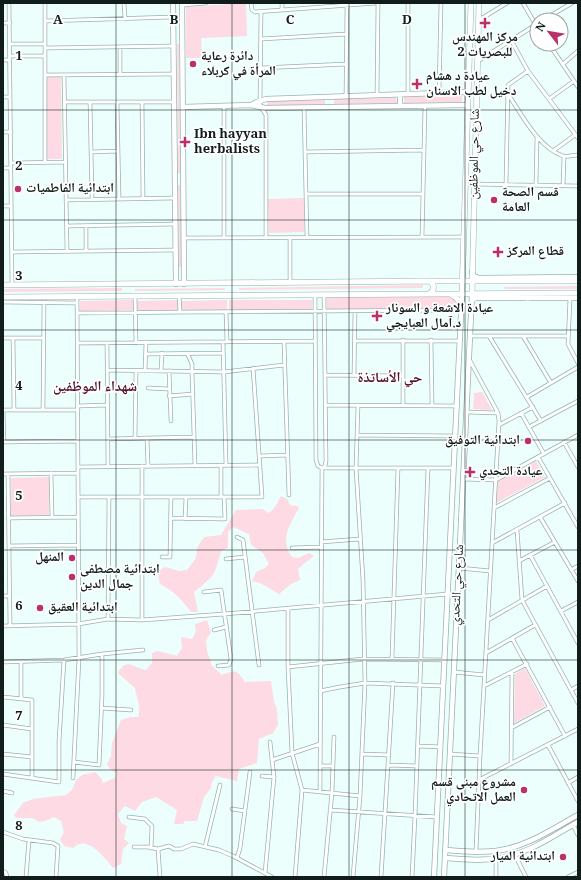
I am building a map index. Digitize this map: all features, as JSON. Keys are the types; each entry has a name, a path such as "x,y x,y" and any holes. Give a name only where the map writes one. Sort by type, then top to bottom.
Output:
{"main road":[{"path":"173,3 176,284"},
{"name":"شارع حي الموظفين","path":"462,294 471,3"},
{"name":"شارع حي الموظفين","path":"472,294 479,3"},
{"path":"182,4 184,284"},
{"path":"174,32 179,35 182,33"},
{"path":"174,45 177,41 182,42"},
{"path":"251,105 260,100 266,99 468,92"},
{"path":"400,94 400,106"},
{"path":"330,97 330,107"},
{"path":"183,107 251,105 262,108 304,108 468,105"},
{"path":"467,150 470,152 475,150"},
{"path":"466,162 470,160 475,162"},
{"path":"175,174 180,176 183,174"},
{"path":"175,184 180,182 184,184"},
{"path":"465,210 471,212 474,210"},
{"path":"465,222 470,219 474,222"},
{"path":"176,266 180,269 184,267"},
{"path":"472,272 474,276 479,278 578,281"},
{"path":"3,285 124,290 179,295 225,295 234,289 290,282 509,282 578,277"},
{"path":"428,294 432,292 434,288 432,283 429,281"},
{"path":"509,282 506,283 504,287 505,292 528,298"},
{"path":"225,283 228,290 225,295"},
{"path":"3,297 77,296 124,290 133,291 176,284 225,283 234,289 315,294 578,293"},
{"path":"447,294 452,295 457,299 460,303 461,310"},
{"name":"شارع حي التحدي","path":"434,877 462,294"},
{"name":"شارع حي التحدي","path":"444,877 472,294"},
{"path":"471,303 472,299 476,298 578,298"},
{"path":"460,332 461,329 465,327 468,328 470,334"},
{"path":"455,445 456,448 460,449 464,445"},
{"path":"454,459 458,454 462,455 464,459"},
{"path":"452,507 458,510 462,506"},
{"path":"451,526 452,524 456,523 460,527"},
{"path":"445,850 495,851 521,845 578,815"},
{"path":"445,858 496,858 515,855 532,848 578,822"},
{"path":"463,851 460,856 463,859"}],"street":[{"path":"9,3 12,285"},
{"path":"44,3 45,162"},
{"path":"124,3 125,19"},
{"path":"182,4 206,3"},
{"path":"251,3 252,11 262,12 340,4 377,3 377,95"},
{"path":"282,3 282,10"},
{"path":"311,3 311,8"},
{"path":"408,3 408,94"},
{"path":"439,93 441,3"},
{"path":"479,20 507,3"},
{"path":"523,3 529,13"},
{"path":"557,12 572,3"},
{"path":"346,96 347,5"},
{"path":"262,12 260,105 266,115 266,238"},
{"path":"45,21 173,17"},
{"path":"3,23 10,23"},
{"path":"478,61 529,29"},
{"path":"261,39 347,34"},
{"path":"512,40 528,71 577,137 554,151"},
{"path":"10,44 45,44"},
{"path":"45,48 174,45"},
{"path":"120,47 120,74"},
{"path":"563,64 578,51"},
{"path":"555,52 578,86"},
{"path":"10,56 45,56"},
{"path":"3,60 10,60"},
{"path":"261,68 346,64"},
{"path":"506,184 508,85 528,71"},
{"path":"45,75 174,74"},
{"path":"64,75 67,251"},
{"path":"549,99 574,81"},
{"path":"508,94 537,136 546,146 564,156 578,155"},
{"path":"3,97 10,97"},
{"path":"65,102 174,102"},
{"path":"90,102 92,199"},
{"path":"117,102 118,199"},
{"path":"142,102 143,198"},
{"path":"224,106 224,238"},
{"path":"422,237 425,106"},
{"path":"304,108 308,238"},
{"path":"3,132 10,132"},
{"path":"536,185 537,136"},
{"path":"305,152 424,150"},
{"path":"91,152 118,152"},
{"path":"563,186 564,156"},
{"path":"11,163 66,162"},
{"path":"3,168 11,168"},
{"path":"475,184 578,186"},
{"path":"306,194 423,194"},
{"path":"66,200 175,198"},
{"path":"3,206 11,206"},
{"path":"67,226 176,224"},
{"path":"86,226 86,251"},
{"path":"184,238 464,237"},
{"path":"290,238 290,282"},
{"path":"12,252 176,250"},
{"path":"133,291 136,342"},
{"path":"315,294 316,460 318,466 322,468 454,468"},
{"path":"320,791 322,468 325,466 326,460 324,294"},
{"path":"179,295 180,312"},
{"path":"73,778 79,658 77,296"},
{"path":"570,298 568,336 569,348 578,363"},
{"path":"3,302 77,302"},
{"path":"43,410 44,302"},
{"path":"77,313 461,310"},
{"path":"354,311 354,375"},
{"path":"226,312 227,342"},
{"path":"470,334 489,336 568,336"},
{"path":"489,336 541,421"},
{"path":"523,336 551,383"},
{"path":"3,338 44,338"},
{"path":"13,338 14,410"},
{"path":"402,340 403,405"},
{"path":"431,340 432,405"},
{"path":"354,341 460,340"},
{"path":"78,343 315,341"},
{"path":"145,371 146,342"},
{"path":"223,342 226,465"},
{"path":"284,342 289,495"},
{"path":"107,343 108,467"},
{"path":"161,371 162,353"},
{"path":"187,353 192,364 195,466"},
{"path":"146,354 223,353"},
{"path":"469,358 498,413 499,425 484,675 476,851"},
{"path":"107,370 224,372 284,365"},
{"path":"527,397 578,367"},
{"path":"78,497 262,497 253,368"},
{"path":"136,371 136,438"},
{"path":"169,371 171,421"},
{"path":"325,375 403,376"},
{"path":"148,388 169,389"},
{"path":"169,396 193,394"},
{"path":"529,428 578,401"},
{"path":"78,406 108,405"},
{"path":"325,405 457,406"},
{"path":"353,877 360,812 365,683 363,659 363,602 356,468 358,405"},
{"path":"499,425 533,407"},
{"path":"78,410 3,410 4,442 78,441"},
{"path":"466,412 498,413"},
{"path":"521,413 544,454"},
{"path":"357,435 455,436"},
{"path":"463,479 496,480 578,435"},
{"path":"108,439 194,437"},
{"path":"147,438 148,466"},
{"path":"564,442 578,467"},
{"path":"260,456 287,455"},
{"path":"538,457 577,524"},
{"path":"171,518 225,519 221,465"},
{"path":"78,467 260,465"},
{"path":"142,466 142,620"},
{"path":"392,658 398,468"},
{"path":"412,877 428,468"},
{"path":"52,473 52,517"},
{"path":"3,474 78,473"},
{"path":"8,474 10,625"},
{"path":"494,508 550,478"},
{"path":"108,620 109,497"},
{"path":"162,557 170,557 171,497"},
{"path":"185,518 186,497"},
{"path":"492,543 565,503"},
{"path":"8,518 78,517"},
{"path":"540,517 578,581"},
{"path":"517,530 522,600 578,703"},
{"path":"237,537 243,540 259,665"},
{"path":"321,542 360,539"},
{"path":"519,561 555,542"},
{"path":"9,546 78,545"},
{"path":"292,548 321,547"},
{"path":"530,555 578,642"},
{"path":"226,559 245,558"},
{"path":"3,566 9,566"},
{"path":"571,570 578,566"},
{"path":"459,568 490,571"},
{"path":"488,620 547,586"},
{"path":"204,592 221,590 231,659 229,665 218,666"},
{"path":"3,626 78,624 108,620 142,620 253,612 448,594"},
{"path":"3,596 9,596"},
{"path":"561,611 578,602"},
{"path":"288,608 288,667 292,753 302,790 295,877"},
{"path":"486,653 535,625"},
{"path":"214,630 226,627"},
{"path":"512,638 565,736"},
{"path":"3,662 64,660 143,650"},
{"path":"74,762 99,765 102,654"},
{"path":"288,667 363,659 392,658 445,660"},
{"path":"3,774 59,782 59,741 64,660"},
{"path":"21,662 21,699"},
{"path":"484,686 527,664"},
{"path":"454,672 484,675"},
{"path":"510,764 512,672"},
{"path":"320,692 365,683 444,686"},
{"path":"381,877 393,683"},
{"path":"571,690 578,686"},
{"path":"3,697 32,700 32,778"},
{"path":"511,728 550,707"},
{"path":"101,708 132,710"},
{"path":"3,725 32,729"},
{"path":"479,780 578,729"},
{"path":"324,877 332,792 334,737"},
{"path":"265,872 274,776 270,742"},
{"path":"272,760 320,744"},
{"path":"548,745 578,801"},
{"path":"418,746 441,747"},
{"path":"3,754 32,757"},
{"path":"362,754 389,755"},
{"path":"450,754 480,756"},
{"path":"388,765 417,766"},
{"path":"320,766 333,766"},
{"path":"237,858 240,848 250,772"},
{"path":"262,776 274,776"},
{"path":"568,783 578,777"},
{"path":"205,847 220,785"},
{"path":"302,790 360,796"},
{"path":"3,791 12,793"},
{"path":"232,809 245,811"},
{"path":"330,810 385,815 437,817"},
{"path":"129,817 145,819 152,826 151,848"},
{"path":"573,825 578,835"},
{"path":"3,832 12,836 58,846 56,877"},
{"path":"26,877 29,840"},
{"path":"134,847 158,850 169,846 174,849 181,849 193,844 219,850 265,872 270,876"},
{"path":"158,850 160,877"},
{"path":"515,855 526,877"},
{"path":"496,858 496,877"},
{"path":"3,871 6,873 7,877"},
{"path":"568,877 578,872"}],"shaded area":[{"path":"246,3 247,36 201,38 202,58 186,58 186,7"},
{"path":"177,44 179,44 180,173 178,173"},
{"path":"46,76 61,76 62,159 47,159"},
{"path":"462,96 462,102 404,103 404,97"},
{"path":"396,98 397,103 334,104 334,99"},
{"path":"325,100 325,104 267,106 267,101"},
{"path":"178,185 180,185 182,267 179,267"},
{"path":"304,198 304,232 269,233 268,199"},
{"path":"423,285 423,288 239,290 239,288"},
{"path":"578,286 578,289 504,288 505,287"},
{"path":"225,288 225,290 135,291 135,289"},
{"path":"3,289 123,289 121,291 3,292"},
{"path":"446,295 454,300 458,308 327,309 327,297"},
{"path":"133,300 133,310 80,311 80,301"},
{"path":"179,300 179,310 137,311 137,301"},
{"path":"227,300 227,310 181,310 180,301"},
{"path":"229,300 312,300 312,309 229,310"},
{"path":"482,392 492,410 473,409 474,393"},
{"path":"536,461 545,477 496,503 498,482"},
{"path":"49,477 49,515 11,516 11,478"},
{"path":"281,496 287,499 290,505 297,506 299,508 287,532 286,544 288,550 292,557 298,558 309,553 314,556 298,569 300,580 291,584 279,594 262,584 252,581 256,572 265,568 269,564 263,553 251,545 249,534 233,527 228,532 228,548 221,551 213,575 194,592 198,612 191,612 177,596 160,584 158,574 161,569 165,567 179,571 187,570 196,558 197,548 204,537 221,535 236,510 262,509 269,513 275,507"},
{"path":"207,620 211,632 206,640 207,651 212,666 222,675 235,672 240,675 245,682 271,681 274,702 277,709 278,725 273,733 259,739 257,763 239,769 237,781 216,776 212,782 211,788 204,797 197,821 185,821 183,824 174,824 177,810 156,797 142,802 135,811 125,806 118,814 121,823 127,826 124,839 129,843 123,849 121,864 113,868 100,853 89,845 78,844 73,848 64,846 60,840 64,832 61,821 54,817 39,822 33,818 16,818 14,815 23,803 33,799 66,795 72,790 76,780 82,775 95,772 101,778 103,783 115,778 116,773 109,768 107,764 111,756 112,743 121,720 130,717 138,717 139,710 135,688 118,673 125,665 128,664 146,670 152,663 152,653 158,651 177,656 182,648 181,637 192,639 196,632 195,624"},
{"path":"525,668 545,706 514,723 515,674"}],"place":[{"name":"مركز المهندس للبصريات 2","path":"485,23"},
{"name":"دائرة رعاية المرأة في كربلاء","path":"193,64"},
{"name":"عيادة د هشام دخيل لطب الاسنان","path":"417,84"},
{"name":"Ibn hayyan herbalists","path":"185,142"},
{"name":"ابتدائية الفاطميات","path":"18,189"},
{"name":"قسم الصحة العامة","path":"494,200"},
{"name":"قطاع المركز","path":"498,252"},
{"name":"عيادة الاشعة و السونار د.آمال العبايجي","path":"377,316"},
{"name":"ابتدائية التوفيق","path":"528,441"},
{"name":"عيادة التحدي","path":"470,472"},
{"name":"المنهل","path":"72,558"},
{"name":"ابتدائية مصطفى جمال الدين","path":"72,577"},
{"name":"ابتدائية العقيق","path":"40,608"},
{"name":"مشروع مبنى قسم العمل الاتحادي","path":"524,790"},
{"name":"ابتدائية الميار","path":"563,857"}],"district":[{"name":"حي الأساتذة","path":"390,379"},
{"name":"شهداء الموظفين","path":"95,388"}]}
